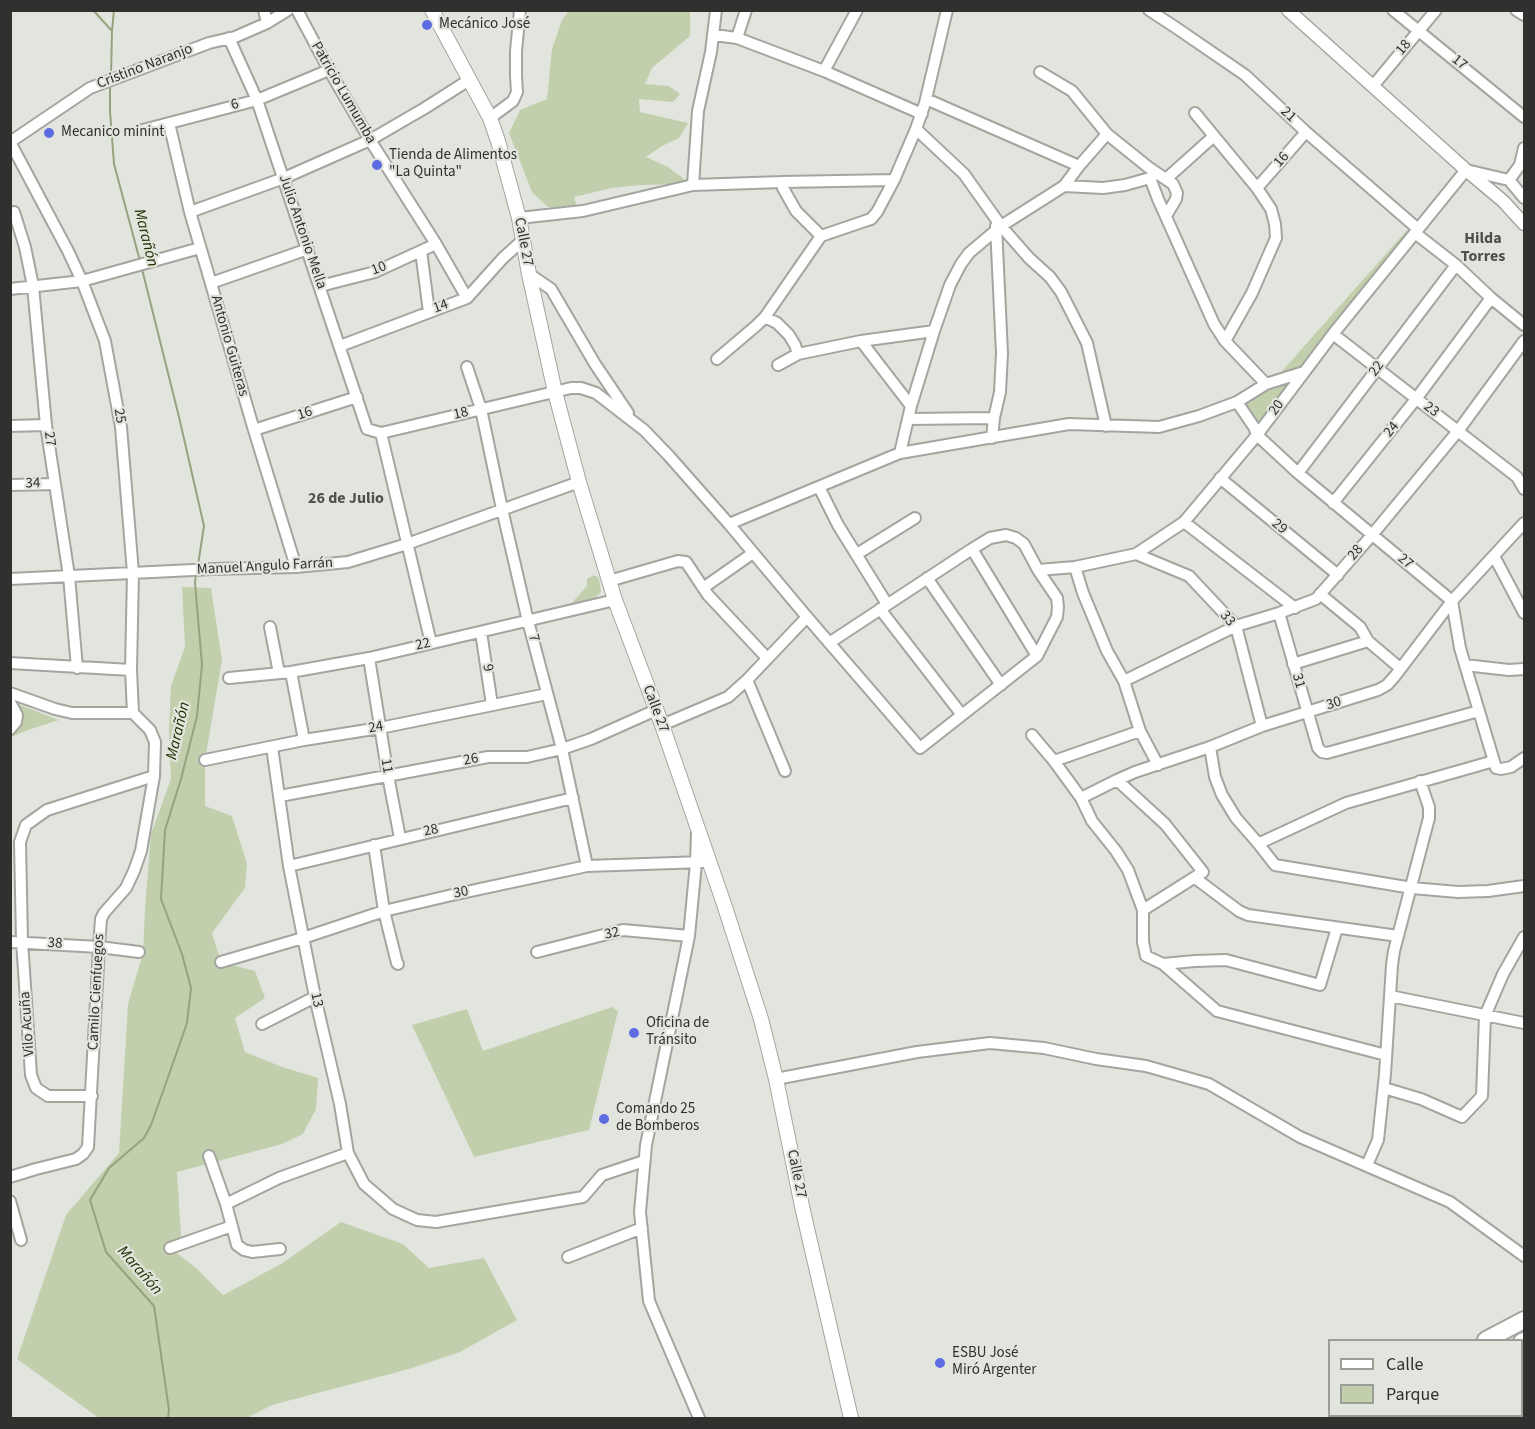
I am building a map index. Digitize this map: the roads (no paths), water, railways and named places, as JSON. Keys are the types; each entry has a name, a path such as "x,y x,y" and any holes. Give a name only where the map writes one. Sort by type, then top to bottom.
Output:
{"highway":[{"path":"1490,1339 1524,1320"}],"main road":[{"name":"Calle 27","path":"432,10 490,118 506,167 555,392 579,482 615,600 697,826 702,862 761,1019 851,1419"}],"street":[{"path":"264,10 267,23"},
{"name":"Cristino Naranjo","path":"10,142 90,88 209,43 229,38 267,23 288,10"},
{"name":"Patricio Lumumba","path":"297,10 328,70 467,298"},
{"path":"490,118 513,101 517,92 516,60 520,10"},
{"path":"693,185 698,111 714,34 716,10"},
{"path":"737,38 746,10"},
{"path":"824,71 856,10"},
{"path":"717,359 758,326 820,236 871,219 877,212 916,129 926,99 947,10"},
{"name":"21","path":"1149,10 1245,75 1416,231 1524,325"},
{"path":"1288,10 1503,201 1524,224"},
{"name":"17","path":"1393,10 1524,117"},
{"name":"18","path":"1372,86 1436,10"},
{"path":"1516,10 1524,15"},
{"path":"714,34 737,38 824,71 921,114"},
{"name":"Julio Antonio Mella","path":"229,38 257,100 367,429"},
{"name":"6","path":"139,131 257,100 328,70"},
{"path":"1040,72 1072,91 1107,134 1153,176 1166,179 1173,184 1178,193 1166,216"},
{"path":"190,212 284,178 370,140 469,80"},
{"path":"926,99 1079,166"},
{"path":"1195,113 1257,188 1271,209 1275,224 1276,238 1252,292 1225,341"},
{"name":"Antonio Guiteras","path":"169,123 200,248 296,567"},
{"path":"916,129 964,174 998,225 1050,277 1061,292 1087,343 1106,426"},
{"name":"16","path":"1257,188 1306,132"},
{"path":"900,453 911,406 934,331 950,285 961,264 998,225 1064,186 1107,134"},
{"path":"1166,179 1214,136"},
{"name":"25","path":"10,142 68,251 105,341 121,427 133,573 131,670 133,713"},
{"path":"1509,180 1520,165 1524,148"},
{"path":"1466,170 1509,180 1524,198"},
{"name":"20","path":"1038,570 1075,567 1136,554 1184,522 1257,435 1333,334 1466,170"},
{"path":"1064,186 1103,188 1125,186 1153,176"},
{"path":"1153,176 1158,200 1214,324 1225,341 1266,384"},
{"path":"519,219 583,211 693,185 894,180"},
{"path":"782,182 796,211 820,236"},
{"name":"27","path":"14,212 25,247 33,286 46,425 69,576 76,668"},
{"path":"992,438 1000,392 1002,352 998,225"},
{"name":"14","path":"340,346 467,298 503,258 523,240"},
{"name":"10","path":"320,285 375,272 436,244"},
{"path":"10,289 82,281 200,248"},
{"path":"211,283 308,249"},
{"path":"421,251 429,312"},
{"name":"22","path":"1298,473 1456,265"},
{"path":"529,274 551,289 594,364 635,423 669,456 729,524 829,643 920,748 1037,656 1057,617 1057,598 1024,544 1006,535 990,538 829,643"},
{"name":"24","path":"1334,503 1416,399 1491,298"},
{"path":"765,316 777,323 789,335 798,354"},
{"path":"778,365 798,354 861,341 934,331"},
{"name":"23","path":"1333,334 1517,477 1524,489"},
{"path":"861,341 911,406"},
{"name":"28","path":"1124,681 1236,626 1279,614 1316,599 1458,431 1524,341"},
{"name":"7","path":"467,368 481,409 502,509 528,621 562,749 587,866"},
{"path":"729,524 900,453 1069,424 1159,427 1237,402 1266,384 1305,372"},
{"name":"18","path":"367,429 381,433 571,388 581,388 596,393 635,423"},
{"name":"16","path":"254,430 357,397"},
{"name":"27","path":"1237,402 1257,435 1298,473 1452,601"},
{"path":"908,418 994,418"},
{"path":"10,426 46,425"},
{"path":"381,433 431,643"},
{"name":"29","path":"1220,478 1338,575"},
{"name":"Manuel Angulo Farrán","path":"10,579 296,567 348,562 407,544 579,482"},
{"name":"34","path":"10,485 55,484"},
{"path":"819,487 884,607 962,715"},
{"path":"857,554 915,518"},
{"path":"1184,522 1295,608"},
{"name":"30","path":"1081,798 1117,780 1263,726 1378,690 1387,685 1452,601 1524,523"},
{"path":"972,549 1037,656"},
{"path":"703,588 753,553"},
{"name":"33","path":"1136,554 1189,576 1236,626 1263,726"},
{"path":"1494,556 1524,613"},
{"path":"609,580 678,561 686,562 708,595 767,658"},
{"path":"1075,567 1107,651 1124,681 1140,730 1158,765"},
{"path":"927,578 1001,685"},
{"path":"1320,594 1360,627 1368,641 1400,668"},
{"name":"22","path":"229,678 291,672 369,658 615,600"},
{"path":"1452,601 1465,665 1495,764 1501,769 1511,767 1524,758"},
{"name":"31","path":"1279,614 1307,713 1318,748 1322,752 1327,753 1479,711"},
{"path":"662,725 728,697 807,617"},
{"path":"270,627 279,673"},
{"name":"9","path":"481,632 492,705"},
{"path":"1293,664 1368,641"},
{"name":"11","path":"369,658 400,838"},
{"path":"10,663 131,670"},
{"path":"1465,665 1509,670 1524,669"},
{"path":"291,672 304,740"},
{"path":"747,680 785,771"},
{"path":"10,693 55,709 72,712 133,713"},
{"name":"24","path":"205,760 547,694"},
{"path":"10,702 17,715 16,722 10,729"},
{"name":"26","path":"280,796 488,757 526,757 562,749 591,740 656,710"},
{"name":"Camilo Cienfuegos","path":"10,1177 76,1159 88,1147 101,919 126,888 138,861 154,776 155,742 150,730 133,713"},
{"path":"1054,761 1140,730"},
{"path":"1032,735 1081,798 1092,821 1128,870 1143,910 1143,942 1146,956 1163,964 1217,1011 1386,1055"},
{"name":"13","path":"272,747 290,866 315,997 340,1104 348,1153 364,1184 393,1209 417,1220 436,1222 583,1197 602,1175 644,1161"},
{"path":"1210,747 1215,777 1222,795 1236,818 1275,865 1412,888 1465,892 1524,886"},
{"path":"1257,842 1262,842 1346,803 1420,781 1485,764 1495,764"},
{"name":"Vilo Acuña","path":"92,1096 48,1096 36,1088 32,1075 16,942 20,842 26,825 47,810 154,776"},
{"path":"1117,780 1165,825 1203,872 1143,910"},
{"path":"1367,1165 1378,1140 1384,1088 1392,965 1430,813 1420,781"},
{"name":"28","path":"290,866 573,798"},
{"path":"374,845 384,911 398,964"},
{"path":"699,1419 649,1301 640,1212 644,1161 702,862"},
{"name":"30","path":"221,962 384,911 587,866 702,862"},
{"path":"1195,878 1239,911 1248,915 1398,936"},
{"path":"1163,964 1226,960 1320,985 1336,928"},
{"name":"32","path":"537,952 623,930 689,936"},
{"path":"1384,1088 1421,1099 1462,1117 1482,1096 1485,1016 1503,974 1524,938"},
{"name":"38","path":"16,942 139,951"},
{"path":"1390,996 1524,1023"},
{"path":"262,1023 315,997"},
{"path":"776,1079 917,1052 990,1043 1044,1048 1146,1066 1209,1084 1300,1137 1450,1203 1524,1256"},
{"path":"226,1204 279,1178 348,1153"},
{"path":"209,1156 226,1204 237,1245 252,1252 280,1250"},
{"path":"10,1201 21,1240"},
{"path":"170,1248 232,1226"},
{"path":"568,1257 642,1228"}],"waterway":[{"name":"Marañón","path":"93,10 112,31 111,75"},
{"path":"112,31 114,10"},
{"name":"Marañón","path":"110,84 114,164 140,261"},
{"name":"Marañón","path":"142,269 204,526 198,565"},
{"name":"Marañón","path":"168,1418 169,1410 154,1306 106,1252 90,1200 109,1168 144,1138 151,1125 187,1023 191,988 182,954 161,899 165,830 197,716 202,665 196,573"}],"place":[{"name":"Mecánico José","path":"427,25"},
{"name":"Mecanico minint","path":"49,133"},
{"name":"Tienda de Alimentos \"La Quinta\"","path":"377,165"},
{"name":"Oficina de Tránsito","path":"634,1033"},
{"name":"Comando 25 de Bomberos","path":"604,1119"},
{"name":"ESBU José Miró Argenter","path":"940,1363"}],"district":[{"name":"Hilda Torres","path":"1483,248"},
{"name":"26 de Julio","path":"346,499"}]}
